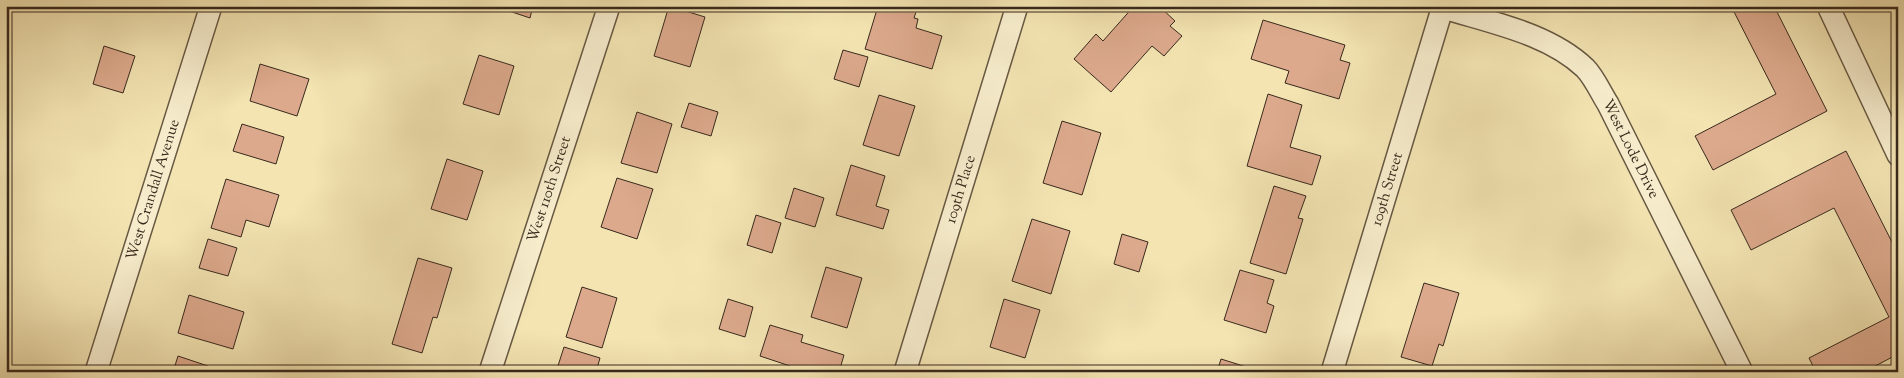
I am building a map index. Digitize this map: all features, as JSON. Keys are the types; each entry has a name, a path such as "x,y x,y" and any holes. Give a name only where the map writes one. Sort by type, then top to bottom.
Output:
{"street":[{"name":"West Crandall Avenue","path":"96,372 211,6"},
{"name":"West 110th Street","path":"490,372 609,6"},
{"name":"109th Place","path":"905,372 1017,6"},
{"path":"1828,6 1898,155"},
{"name":"109th Street","path":"1332,372 1441,7"},
{"name":"West Lode Drive","path":"1441,7 1536,37 1562,51 1586,69 1608,104 1742,372"}],"building":[{"path":"494,6 533,6 530,18"},
{"path":"669,6 705,17 690,67 654,56"},
{"path":"878,6 918,6 914,18 918,19 916,28 942,36 932,69 865,49"},
{"path":"1134,6 1159,6 1175,21 1170,26 1182,36 1164,56 1152,46 1111,92 1074,59 1096,34 1103,41"},
{"path":"1731,6 1774,6 1827,111 1713,170 1695,136 1776,94"},
{"path":"1263,20 1345,45 1340,60 1350,63 1339,99 1285,83 1289,71 1251,59"},
{"path":"104,46 135,56 123,93 93,84"},
{"path":"843,50 868,57 859,87 834,79"},
{"path":"479,55 514,66 499,115 463,104"},
{"path":"260,64 309,79 297,116 250,101"},
{"path":"1268,94 1302,105 1290,147 1321,156 1312,185 1247,166"},
{"path":"879,95 915,106 899,156 863,145"},
{"path":"689,103 718,112 711,136 681,127"},
{"path":"637,112 672,124 657,173 621,163"},
{"path":"1062,121 1101,133 1082,195 1043,183"},
{"path":"242,124 284,137 276,164 233,151"},
{"path":"1846,151 1898,254 1898,354 1864,372 1816,372 1809,358 1889,317 1834,208 1751,250 1731,210"},
{"path":"447,159 483,171 467,220 431,209"},
{"path":"851,165 885,176 876,206 889,210 883,229 836,215"},
{"path":"617,178 653,189 637,239 601,227"},
{"path":"226,179 279,195 269,227 246,220 241,237 211,228"},
{"path":"1274,186 1306,196 1298,218 1303,219 1286,274 1250,263"},
{"path":"794,188 824,198 815,227 785,218"},
{"path":"756,215 781,223 772,253 747,245"},
{"path":"1032,219 1070,231 1051,294 1012,281"},
{"path":"1122,234 1148,242 1139,272 1114,264"},
{"path":"208,239 237,248 228,276 199,268"},
{"path":"418,258 452,268 437,318 433,317 422,353 392,344"},
{"path":"826,267 862,278 847,328 811,317"},
{"path":"1240,270 1274,280 1267,303 1274,306 1266,333 1224,320"},
{"path":"1424,283 1459,293 1443,346 1439,344 1432,366 1401,357"},
{"path":"582,287 617,298 602,348 566,337"},
{"path":"189,295 244,312 233,349 178,333"},
{"path":"728,299 753,307 745,337 719,329"},
{"path":"1004,299 1040,310 1025,358 990,347"},
{"path":"770,325 803,335 801,342 844,355 839,372 788,372 790,366 760,356"},
{"path":"564,347 600,358 596,372 556,372"},
{"path":"178,356 208,366 206,372 173,372"},
{"path":"1221,359 1253,369 1252,372 1217,372"}]}
